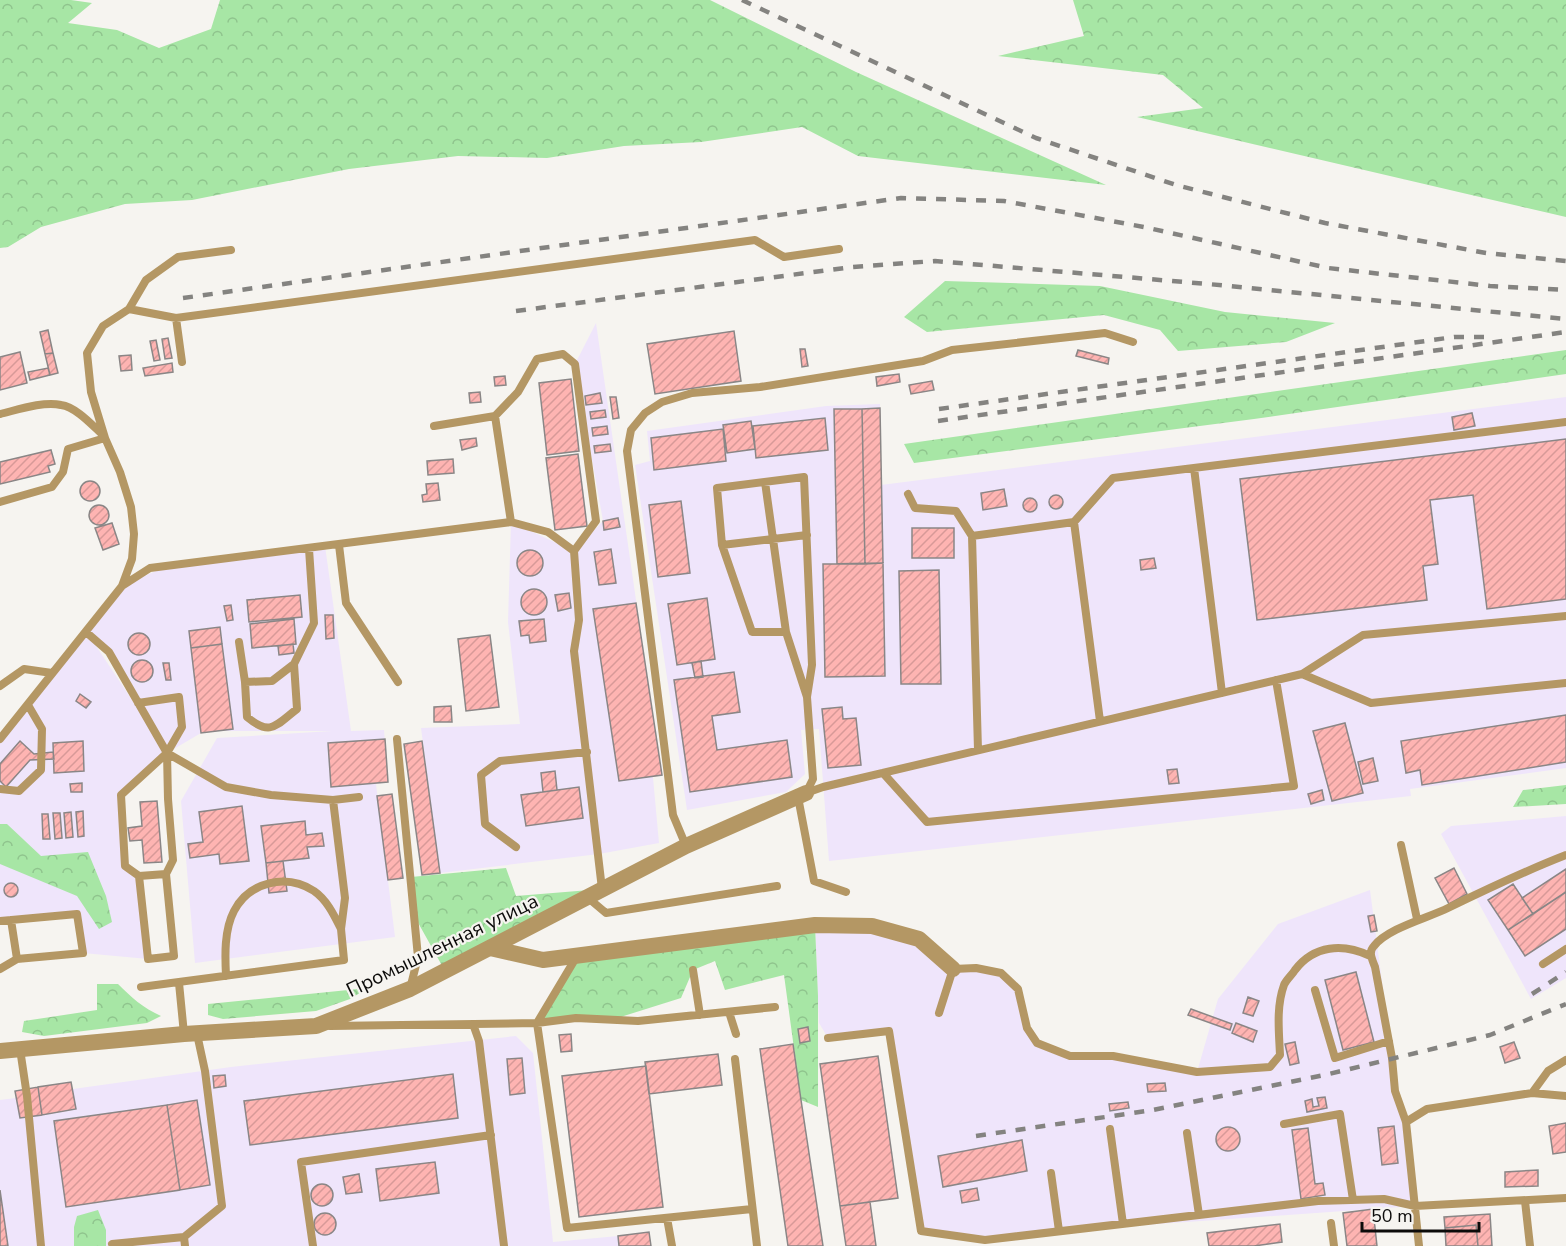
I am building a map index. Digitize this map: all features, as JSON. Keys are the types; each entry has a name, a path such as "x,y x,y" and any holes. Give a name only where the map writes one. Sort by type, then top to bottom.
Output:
{"street":[{"name":"Промышленная улица","path":"0,1051 191,1034 316,1026 410,989 686,846 802,795"},
{"path":"490,948 543,960 815,925 872,926 919,939 953,969"}],"lane":[{"path":"129,309 176,318 755,240 784,257 839,249"},
{"path":"0,740 122,586 132,559 134,534 132,516 120,472 105,438 91,392 87,353 103,326 129,309 146,280 178,257 231,250"},
{"path":"176,318 182,363"},
{"path":"686,846 674,815 627,450 631,430 645,413 662,402 692,393 760,387 923,361 952,350 1105,333 1132,342"},
{"path":"434,426 495,416 518,392 537,358 563,354 575,364 596,521 574,551 579,620 574,651 587,752 595,893 606,913 777,886"},
{"path":"0,414 32,406 62,405 86,418 105,438"},
{"path":"495,416 511,522"},
{"path":"972,536 1074,522 1113,478 1566,422"},
{"path":"0,502 52,487 63,472 68,449 105,438"},
{"path":"1194,468 1222,693"},
{"path":"786,632 752,632 722,545 717,488 804,477 812,665 807,697 813,779 802,795 814,881 846,892"},
{"path":"765,482 786,632 807,697"},
{"path":"908,494 915,508 956,511 972,536 978,750"},
{"path":"122,586 150,568 511,522 548,532 574,551"},
{"path":"1074,522 1101,721"},
{"path":"722,545 807,535"},
{"path":"339,545 346,603 398,682"},
{"path":"245,682 272,681 294,664 314,623 309,549"},
{"path":"802,795 824,787 1302,674 1363,635 1566,616"},
{"path":"86,632 109,652 167,753 173,860 166,874 174,956 148,959 139,876"},
{"path":"239,642 247,717 259,727 273,727 297,709 294,664"},
{"path":"0,686 24,669 52,673"},
{"path":"1302,674 1371,703 1566,683"},
{"path":"883,773 927,822 1294,786 1276,680"},
{"path":"138,703 179,697 182,727 167,753 121,795 125,866 139,876 166,874"},
{"path":"0,789 19,791 41,770 42,729 28,705"},
{"path":"397,739 418,957 410,989"},
{"path":"516,847 485,824 481,775 500,761 587,752"},
{"path":"167,753 226,787 270,795 333,800 359,797"},
{"path":"141,987 344,960 341,929 345,898 333,800"},
{"path":"1401,846 1417,919"},
{"path":"1370,956 1372,947 1379,941 1417,919 1446,909 1503,881 1566,855"},
{"path":"226,976 228,932 234,911 248,894 264,884 278,881 297,883 314,892 331,909 341,929"},
{"path":"0,921 78,914 83,953 17,959 0,969"},
{"path":"11,920 17,959"},
{"path":"939,1013 953,969 975,968 1001,973 1018,989 1027,1028 1036,1043 1070,1056 1113,1056 1197,1072 1270,1067 1280,1055 1278,1018 1284,984 1304,959 1328,948 1356,949 1370,956 1376,967 1395,1091 1406,1122 1419,1246"},
{"path":"1543,964 1566,949"},
{"path":"577,956 537,1023 567,1228 752,1209"},
{"path":"693,970 700,1015"},
{"path":"113,1246 112,1244 185,1241 222,1206 205,1071 191,1034 179,982"},
{"path":"1315,990 1335,1058 1389,1041"},
{"path":"316,1026 537,1023 576,1018 638,1021 776,1008"},
{"path":"729,1012 736,1034"},
{"path":"473,1024 479,1041 504,1246"},
{"path":"828,1038 889,1031 921,1231 985,1240 1318,1201 1384,1199 1415,1206 1566,1198"},
{"path":"20,1049 27,1096 41,1246"},
{"path":"735,1059 757,1246"},
{"path":"1532,1093 1548,1071 1566,1060"},
{"path":"1406,1122 1428,1109 1532,1093 1566,1096"},
{"path":"1284,1124 1340,1114 1353,1200"},
{"path":"1110,1129 1123,1224"},
{"path":"1187,1133 1199,1215"},
{"path":"313,1246 301,1162 491,1135"},
{"path":"1051,1173 1059,1231"},
{"path":"1525,1201 1530,1246"},
{"path":"667,1218 672,1246"},
{"path":"1331,1223 1334,1246"}],"shaded area":[{"path":"596,323 638,614 659,843 599,854 440,873 421,728 520,724 508,622 511,522 574,551 603,521 575,364"},
{"path":"1566,397 1566,768 1410,789 1411,796 829,861 819,729 801,730 805,774 786,792 687,810 635,465 650,461 647,431 826,406 880,404 881,485"},
{"path":"325,546 351,731 384,730 388,782 376,784 395,937 195,963 181,801 217,738 332,731 201,733 167,753 121,795 125,866 139,876 148,959 83,953 77,914 0,921 0,740 122,586 165,567","holes":["88,634 109,652 160,742"]},
{"path":"1566,816 1566,978 1531,999 1441,834 1451,826"},
{"path":"1370,890 1392,1058 1415,1206 1059,1231 985,1240 921,1231 889,1032 828,1038 819,1023 815,925 919,939 953,969 1001,973 1018,989 1027,1028 1047,1047 1070,1056 1113,1056 1197,1072 1218,999 1278,924"},
{"path":"516,1036 533,1053 553,1242 618,1236 619,1246 0,1246 0,1100 39,1095 38,1087 71,1082 73,1089 231,1067"}],"green space":[{"path":"0,0 71,0 92,3 68,23 117,30 159,48 211,29 220,0 710,0 856,72 1106,185 858,156 802,127 701,142 624,146 547,158 458,156 349,169 192,200 125,204 41,227 8,247 0,248"},
{"path":"1073,0 1566,0 1566,217 1137,117 1203,108 1163,75 998,56 1084,36"},
{"path":"945,281 1100,286 1225,312 1335,323 1286,342 1178,351 1160,330 1104,315 927,332 904,317"},
{"path":"1566,350 1566,374 1254,419 914,463 904,444"},
{"path":"1566,785 1566,804 1513,807 1523,790"},
{"path":"0,824 7,824 41,856 88,852 106,896 112,922 99,929 77,896 0,864"},
{"path":"506,868 516,896 602,889 445,971 416,919 411,877"},
{"path":"815,925 818,996 818,1107 801,1100 784,975 725,990 715,961 693,970 681,998 611,1020 537,1023 577,956"},
{"path":"97,984 118,984 138,1002 161,1016 147,1023 44,1036 22,1032 24,1021 97,1010"},
{"path":"368,988 350,999 316,1011 223,1019 208,1015 208,1004"},
{"path":"98,1210 106,1230 106,1246 74,1246 74,1227 77,1216"}],"building":[{"path":"48,330 53,353 45,354 40,332"},
{"path":"734,331 741,381 655,394 647,344"},
{"path":"168,338 172,358 165,359 162,339"},
{"path":"156,340 160,360 154,361 150,341"},
{"path":"800,349 805,349 808,366 802,367"},
{"path":"1078,350 1109,358 1108,364 1076,356"},
{"path":"20,352 27,383 0,390 0,357"},
{"path":"53,353 58,373 50,375 45,354"},
{"path":"131,355 132,370 121,371 119,356"},
{"path":"172,363 173,372 145,376 143,368"},
{"path":"48,368 50,375 30,380 28,372"},
{"path":"899,374 900,382 877,386 876,377"},
{"path":"505,376 506,385 495,386 494,377"},
{"path":"571,379 579,451 547,455 539,383"},
{"path":"932,381 934,390 911,394 909,385"},
{"path":"480,392 481,402 470,403 469,393"},
{"path":"600,393 602,403 586,405 585,396"},
{"path":"610,397 616,397 619,418 613,419"},
{"path":"880,408 883,563 865,564 862,409"},
{"path":"834,409 862,409 865,564 837,564"},
{"path":"605,410 606,417 591,419 590,412"},
{"path":"1472,413 1475,426 1454,430 1452,417"},
{"path":"825,418 828,450 756,458 753,426"},
{"path":"751,421 755,449 727,453 723,425"},
{"path":"607,426 608,434 593,436 592,428"},
{"path":"723,429 726,461 654,470 651,438"},
{"path":"476,438 477,446 462,450 460,440"},
{"path":"1566,439 1566,599 1487,609 1473,495 1430,500 1438,564 1423,566 1427,600 1257,620 1240,479"},
{"path":"610,444 611,451 595,453 594,446"},
{"path":"51,450 55,464 48,466 50,472 0,484 0,462"},
{"path":"578,454 587,526 555,530 546,458"},
{"path":"453,459 454,473 428,475 427,461"},
{"path":"90,481 97,484 100,491 97,498 90,501 83,498 80,491 83,484"},
{"path":"438,483 440,500 423,502 422,495 427,494 426,484"},
{"path":"1004,489 1007,506 983,510 981,493"},
{"path":"1056,495 1061,497 1063,502 1061,507 1056,509 1051,507 1049,502 1051,497"},
{"path":"1030,498 1035,500 1037,505 1035,510 1030,512 1025,510 1023,505 1025,500"},
{"path":"681,501 690,573 658,577 649,505"},
{"path":"99,505 106,508 109,515 106,522 99,525 92,522 89,515 92,508"},
{"path":"618,518 620,527 604,530 603,521"},
{"path":"112,523 119,544 103,550 95,528"},
{"path":"912,528 954,528 954,558 912,558"},
{"path":"611,549 616,583 599,585 594,552"},
{"path":"530,550 539,554 543,563 539,572 530,576 521,572 517,563 521,554"},
{"path":"1154,558 1156,568 1141,570 1140,560"},
{"path":"883,563 885,676 825,677 823,564"},
{"path":"939,570 941,684 901,684 899,571"},
{"path":"534,589 543,593 547,602 543,611 534,615 525,611 521,602 525,593"},
{"path":"569,593 571,608 558,611 555,595"},
{"path":"300,595 302,617 249,622 247,600"},
{"path":"707,598 715,659 677,665 668,604"},
{"path":"636,603 662,775 619,781 593,609"},
{"path":"231,605 233,620 227,621 224,606"},
{"path":"325,615 333,615 334,638 326,639"},
{"path":"294,619 296,644 252,648 250,624"},
{"path":"544,619 546,641 530,643 529,635 521,636 519,621"},
{"path":"220,627 222,644 191,648 189,631"},
{"path":"139,633 147,636 150,644 147,652 139,655 131,652 128,644 131,636"},
{"path":"490,635 499,707 466,711 458,639"},
{"path":"222,644 233,729 201,733 191,648"},
{"path":"293,644 294,653 279,655 278,646"},
{"path":"142,660 150,663 153,671 150,679 142,682 134,679 131,671 134,663"},
{"path":"701,661 703,677 695,678 692,663"},
{"path":"163,663 169,663 171,680 166,680"},
{"path":"734,672 740,712 712,716 717,750 787,740 792,777 690,792 674,680"},
{"path":"80,694 91,702 86,708 76,701"},
{"path":"451,706 452,722 434,722 434,707"},
{"path":"842,707 843,719 856,718 861,765 828,768 822,709"},
{"path":"1566,715 1566,762 1422,785 1420,770 1406,773 1401,741"},
{"path":"1345,723 1363,793 1332,801 1313,731"},
{"path":"385,739 388,782 331,787 328,743"},
{"path":"20,741 34,754 53,752 54,759 30,760 6,787 0,781 0,764"},
{"path":"83,741 84,771 54,773 53,743"},
{"path":"422,741 440,873 422,875 404,744"},
{"path":"1373,758 1378,781 1363,784 1358,762"},
{"path":"1177,769 1179,783 1169,784 1167,770"},
{"path":"555,771 557,790 543,792 541,773"},
{"path":"82,783 82,792 71,792 70,784"},
{"path":"579,787 583,818 526,826 521,795"},
{"path":"1322,790 1324,800 1311,804 1308,794"},
{"path":"392,794 403,878 388,880 377,796"},
{"path":"157,801 162,862 144,863 142,840 130,841 128,828 142,826 140,802"},
{"path":"242,806 249,861 220,864 219,854 190,858 188,844 203,842 199,812"},
{"path":"83,811 84,836 78,837 76,812"},
{"path":"71,812 73,837 66,838 64,813"},
{"path":"53,813 60,813 62,838 55,839"},
{"path":"42,814 48,814 50,839 43,839"},
{"path":"305,821 306,835 322,833 324,846 307,847 309,858 266,863 261,826"},
{"path":"283,861 287,891 269,893 266,863"},
{"path":"1454,868 1467,894 1449,904 1435,878"},
{"path":"1566,869 1566,892 1533,914 1522,898"},
{"path":"8,883 14,883 18,890 14,897 8,897 4,893 4,887"},
{"path":"1513,884 1533,914 1508,930 1488,900"},
{"path":"1566,892 1566,929 1525,956 1508,930"},
{"path":"1374,915 1377,931 1371,932 1368,916"},
{"path":"1356,972 1374,1042 1343,1050 1325,980"},
{"path":"1248,997 1259,1001 1253,1016 1243,1013"},
{"path":"1191,1009 1232,1024 1230,1030 1188,1015"},
{"path":"1236,1023 1257,1031 1253,1042 1232,1033"},
{"path":"808,1027 810,1041 800,1043 798,1029"},
{"path":"571,1034 572,1051 561,1052 559,1035"},
{"path":"1295,1042 1299,1063 1290,1065 1285,1044"},
{"path":"1514,1042 1520,1058 1505,1063 1500,1047"},
{"path":"793,1044 823,1246 788,1246 760,1049"},
{"path":"718,1054 722,1085 649,1094 645,1062"},
{"path":"878,1056 898,1198 840,1206 820,1064"},
{"path":"522,1058 525,1093 510,1095 507,1059"},
{"path":"646,1066 663,1207 579,1217 562,1076"},
{"path":"453,1074 458,1118 250,1145 244,1101"},
{"path":"225,1075 226,1086 214,1088 213,1076"},
{"path":"71,1082 76,1109 42,1115 38,1087"},
{"path":"1165,1083 1166,1091 1148,1092 1147,1084"},
{"path":"38,1087 42,1115 20,1118 15,1091"},
{"path":"1325,1097 1327,1108 1307,1112 1305,1101 1312,1099 1313,1107 1319,1106 1317,1098"},
{"path":"197,1100 210,1185 180,1190 167,1105"},
{"path":"1128,1102 1129,1108 1110,1111 1109,1104"},
{"path":"167,1105 180,1190 66,1207 54,1121"},
{"path":"1566,1123 1566,1152 1553,1154 1549,1126"},
{"path":"1394,1126 1398,1163 1382,1165 1378,1128"},
{"path":"1228,1127 1233,1128 1239,1134 1239,1144 1233,1150 1228,1151 1223,1150 1217,1144 1216,1139 1217,1134 1223,1128"},
{"path":"1308,1128 1315,1184 1323,1183 1325,1195 1301,1199 1292,1130"},
{"path":"1022,1140 1027,1171 943,1187 938,1156"},
{"path":"435,1162 439,1193 380,1201 376,1169"},
{"path":"1538,1170 1538,1186 1505,1187 1505,1172"},
{"path":"359,1174 362,1192 346,1194 343,1177"},
{"path":"322,1184 330,1187 333,1195 330,1203 322,1206 314,1203 311,1195 314,1187"},
{"path":"977,1188 979,1200 962,1203 960,1191"},
{"path":"0,1190 8,1246 0,1246"},
{"path":"870,1202 876,1246 846,1246 840,1206"},
{"path":"1373,1209 1377,1246 1347,1246 1343,1213"},
{"path":"325,1213 333,1216 336,1224 333,1232 325,1235 317,1232 314,1224 317,1216"},
{"path":"1490,1214 1492,1246 1478,1246 1476,1225 1445,1228 1444,1217"},
{"path":"1280,1224 1282,1242 1254,1246 1209,1246 1207,1233"},
{"path":"1476,1225 1478,1246 1446,1246 1445,1228"},
{"path":"649,1232 651,1246 619,1246 618,1236"}],"railway":[{"path":"742,0 1036,138 1176,185 1325,223 1486,253 1566,261"},
{"path":"183,298 901,198 1004,201 1144,227 1328,268 1490,286 1566,290"},
{"path":"516,311 852,267 935,261 1208,284 1566,319"},
{"path":"938,421 1566,332"},
{"path":"939,409 1454,337 1486,337"},
{"path":"1532,994 1566,972"},
{"path":"976,1136 1153,1110 1329,1074 1490,1035 1566,1004"}]}
